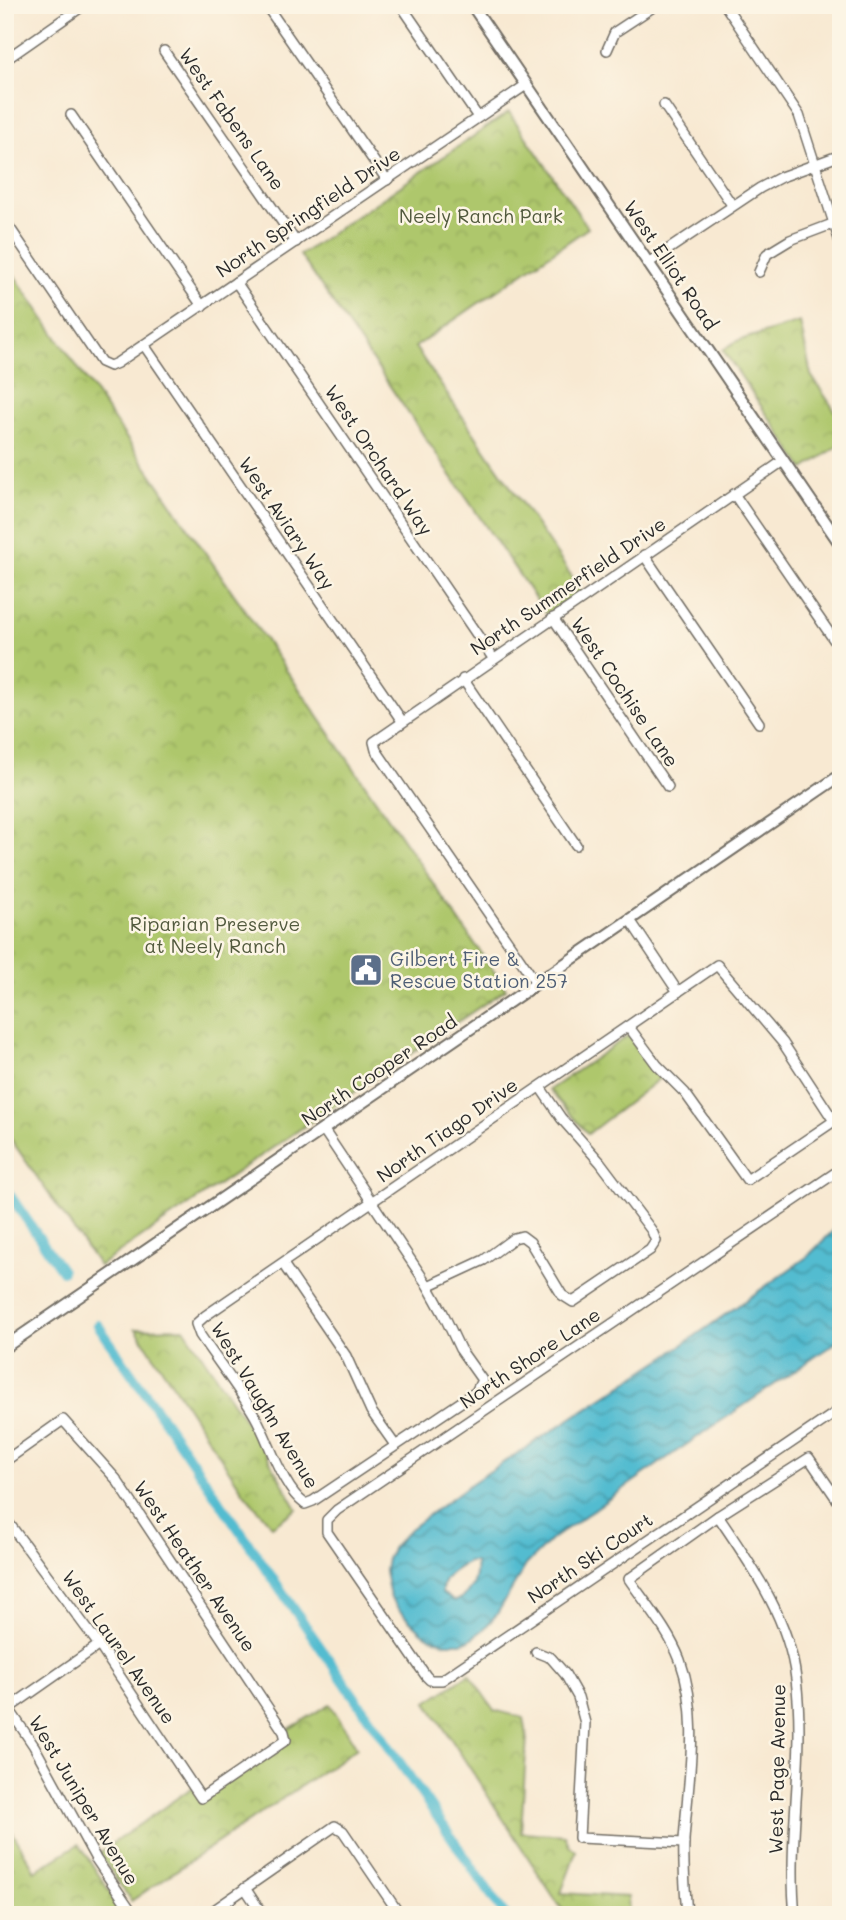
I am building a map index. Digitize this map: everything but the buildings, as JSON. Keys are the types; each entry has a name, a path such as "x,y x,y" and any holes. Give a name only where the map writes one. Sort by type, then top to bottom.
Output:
{"main road":[{"name":"West Elliot Road","path":"472,5 841,545"},
{"name":"North Cooper Road","path":"5,1346 841,775"}],"street":[{"path":"5,60 84,5"},
{"path":"266,5 387,180"},
{"path":"401,5 478,117"},
{"path":"607,50 615,32 656,5"},
{"path":"725,5 799,115 841,245"},
{"name":"West Fabens Lane","path":"164,51 296,242"},
{"name":"North Springfield Drive","path":"5,221 101,362 110,366 526,85"},
{"path":"664,105 732,205"},
{"path":"71,115 202,306"},
{"path":"648,263 732,205 771,182 841,155"},
{"path":"759,272 767,254 790,240 835,223"},
{"name":"West Orchard Way","path":"236,282 493,658"},
{"name":"West Aviary Way","path":"144,345 402,721"},
{"name":"North Summerfield Drive","path":"537,984 376,750 374,742 783,461"},
{"path":"734,494 841,650"},
{"path":"644,555 759,723"},
{"name":"West Cochise Lane","path":"553,618 668,787"},
{"path":"463,679 576,845"},
{"path":"630,920 678,992"},
{"name":"North Tiago Drive","path":"196,1324 717,965 783,1043 834,1121 747,1180 685,1093 657,1065 629,1027"},
{"path":"428,1286 484,1260 514,1238 522,1236 530,1241 562,1295 573,1302 650,1250 656,1241 652,1231 600,1161 561,1118 540,1087"},
{"path":"282,1264 346,1356 371,1411 394,1445 476,1392 482,1381 460,1349 428,1286 323,1129"},
{"name":"North Shore Lane","path":"379,1608 330,1537 326,1526 331,1516 841,1169"},
{"name":"West Vaughn Avenue","path":"196,1324 200,1335 256,1417 280,1470 304,1504 313,1501 394,1445"},
{"name":"North Ski Court","path":"379,1608 426,1676 430,1680 442,1680 841,1409"},
{"name":"West Heather Avenue","path":"5,1461 62,1420 116,1479 284,1732 286,1741 201,1798"},
{"path":"687,1915 684,1843 692,1747 689,1692 679,1658 629,1579 718,1516 808,1458 841,1505"},
{"name":"West Page Avenue","path":"718,1516 763,1584 782,1626 796,1676 799,1719 792,1886 795,1915"},
{"name":"West Laurel Avenue","path":"5,1518 99,1645 201,1798"},
{"path":"7,1705 99,1645"},
{"path":"536,1652 551,1658 565,1674 578,1697 585,1723 579,1838 684,1843"},
{"name":"West Juniper Avenue","path":"7,1705 34,1746 96,1859 134,1915"},
{"path":"207,1915 335,1826 343,1831 400,1915"},
{"path":"245,1888 263,1915"}],"green space":[{"name":"Neely Ranch Park","path":"509,112 588,228 415,347 581,590 546,614 300,255"},
{"name":"Riparian Preserve at Neely Ranch","path":"5,262 506,989 99,1266 5,1131"},
{"path":"800,322 811,375 841,420 841,444 804,469 723,350 737,341"},
{"path":"629,1035 660,1078 588,1134 549,1090"},
{"path":"184,1328 258,1440 297,1509 272,1526 244,1493 136,1329"},
{"path":"469,1674 494,1710 524,1718 527,1736 521,1832 565,1835 569,1845 576,1851 561,1893 628,1897 629,1915 566,1915 555,1899 427,1702"},
{"path":"330,1704 357,1748 131,1901 99,1853 193,1787 201,1798 285,1741 284,1732"},
{"path":"5,1819 35,1871 79,1844 120,1908 111,1915 5,1915"}],"water":[{"path":"841,1223 841,1339 552,1539 526,1565 497,1614 483,1630 469,1640 446,1643 430,1637 401,1612 390,1597 385,1571 393,1547 410,1529 472,1483 668,1355 807,1257","holes":["468,1562 475,1562 474,1580 465,1595 454,1601 442,1593 444,1582 450,1574"]}],"waterway":[{"path":"5,1188 62,1271"},
{"path":"98,1325 505,1915"}],"place":[{"name":"Gilbert Fire & Rescue Station 257","path":"366,970"}]}
